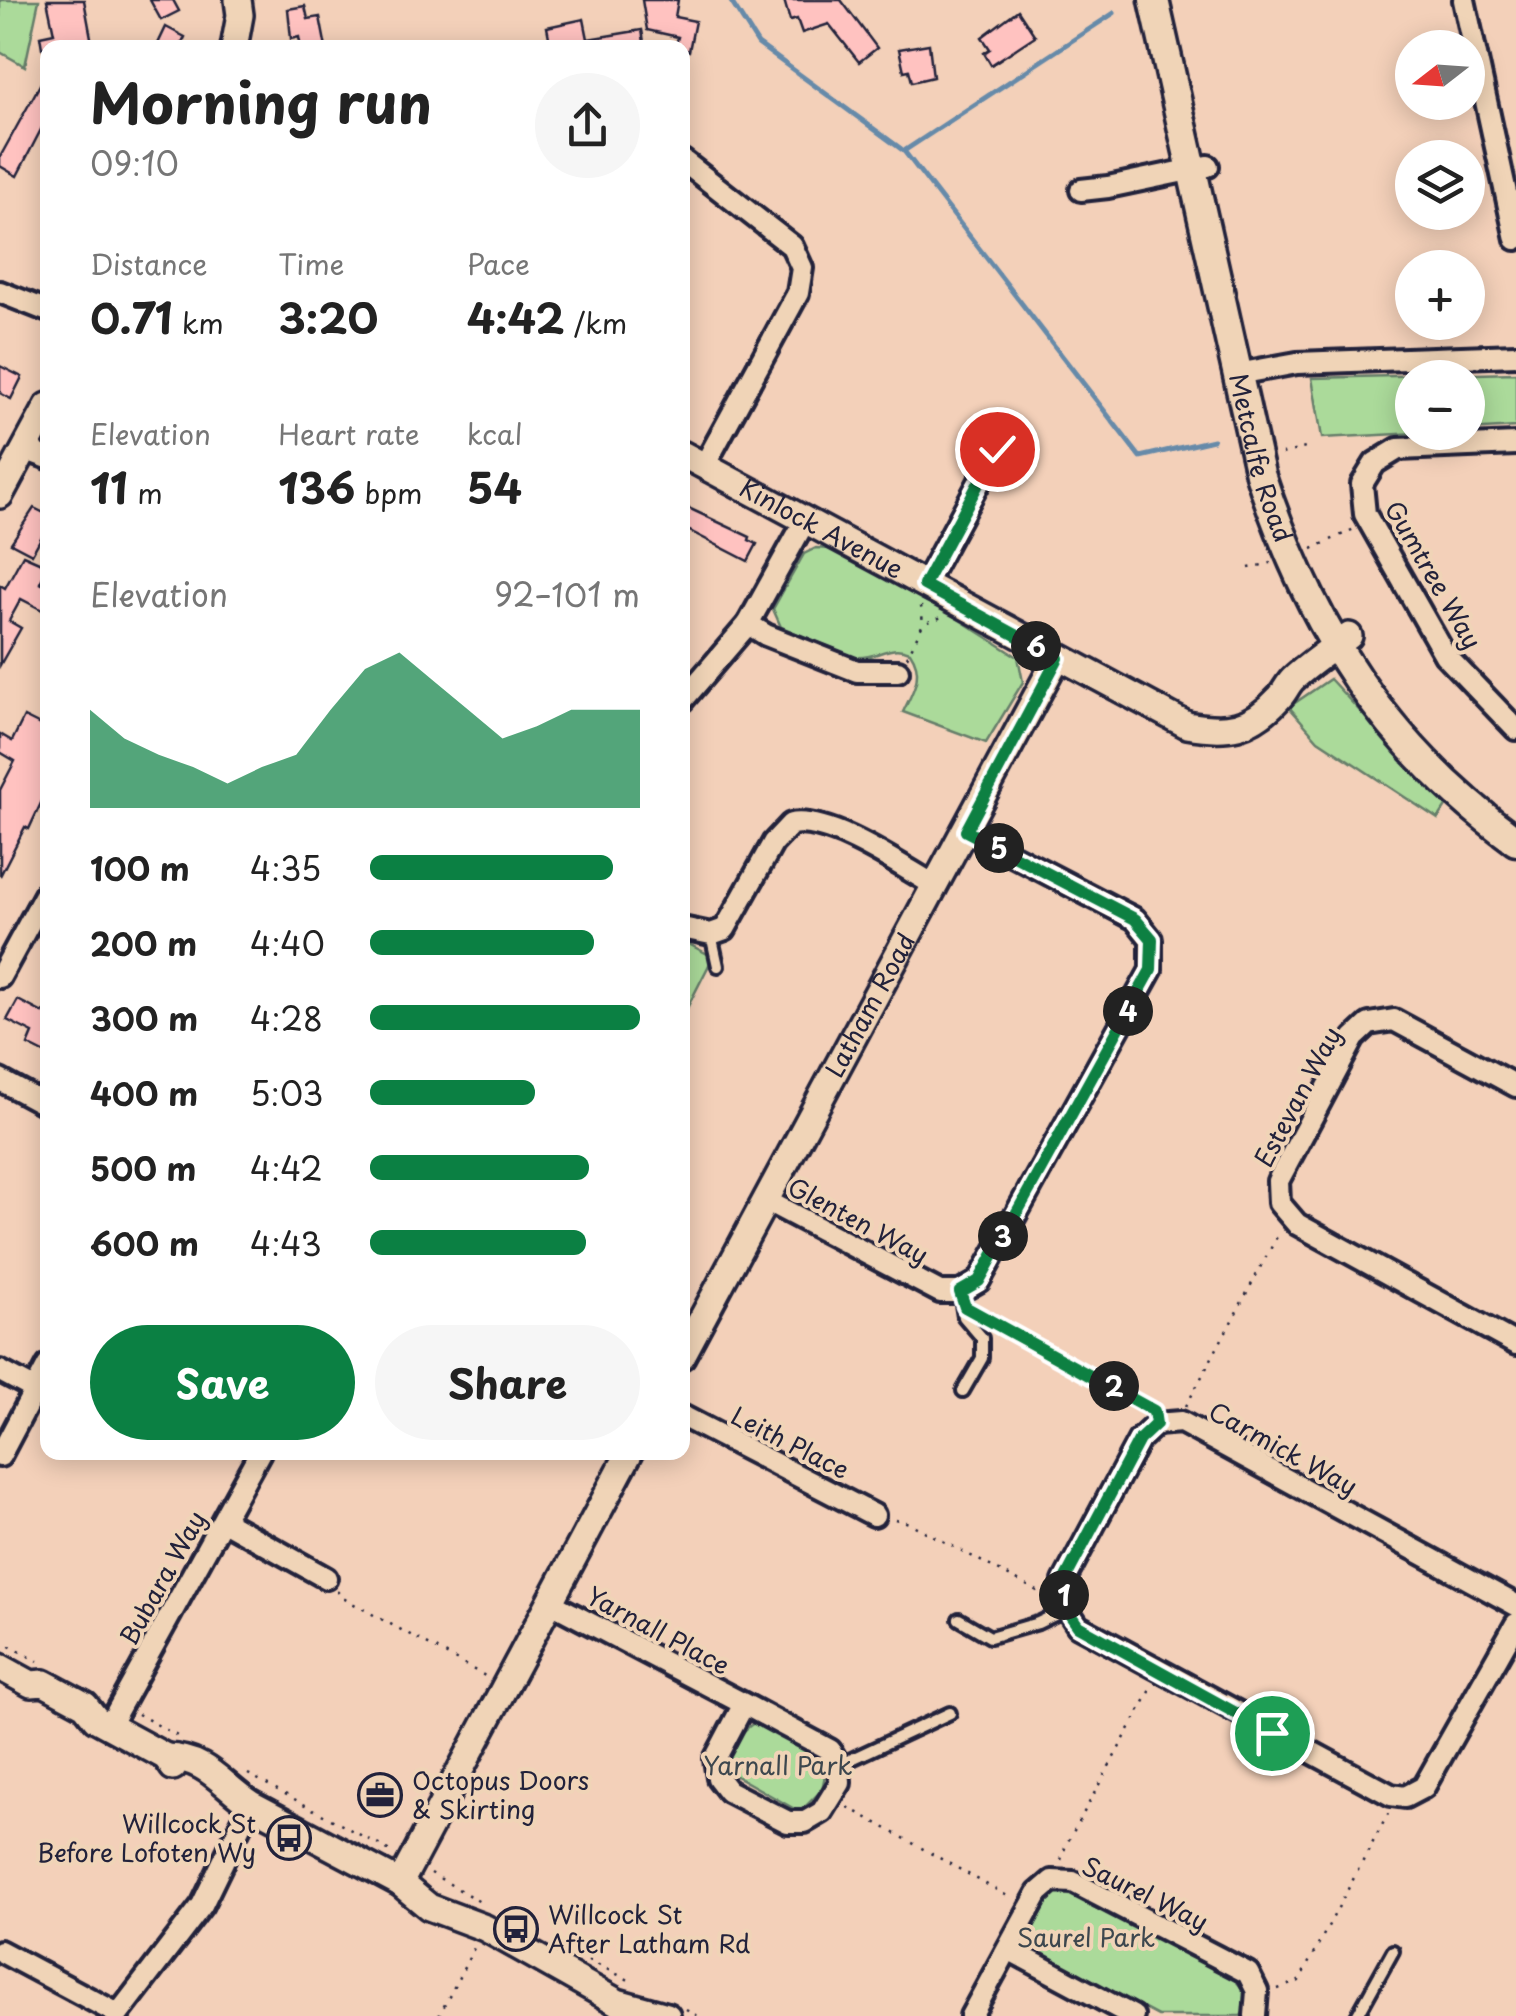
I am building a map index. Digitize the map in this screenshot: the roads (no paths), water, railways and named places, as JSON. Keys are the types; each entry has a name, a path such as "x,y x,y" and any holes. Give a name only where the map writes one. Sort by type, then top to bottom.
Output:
{"main road":[{"name":"Metcalfe Road","path":"1154,0 1199,168 1244,372 1260,474 1282,540 1385,717 1437,774 1516,842"},
{"name":"Metcalfe Road","path":"1172,0 1199,168"},
{"name":"Metcalfe Road","path":"1348,651 1448,761 1516,822"}],"street":[{"path":"236,40 238,0"},
{"path":"1464,0 1516,240"},
{"path":"690,166 792,246 802,268 798,292 693,460"},
{"path":"1081,190 1199,168"},
{"path":"0,292 40,307"},
{"path":"1244,372 1296,364 1516,355"},
{"name":"Gumtree Way","path":"1516,444 1398,449 1375,463 1362,484 1365,514 1445,654 1516,729"},
{"path":"924,585 997,449"},
{"path":"0,495 36,454"},
{"name":"Kinlock Avenue","path":"693,460 1187,724 1223,731 1254,719 1348,651"},
{"path":"690,692 748,624 805,521"},
{"path":"748,624 857,671 898,671"},
{"name":"Latham Road","path":"690,1341 1058,658"},
{"path":"690,930 711,934 725,928 773,842 791,824 812,823 840,834 936,886"},
{"path":"960,1292 979,1281 1151,970 1152,939 1135,919 966,831"},
{"path":"0,976 40,904"},
{"name":"Estevan Way","path":"1516,1086 1394,1020 1369,1024 1354,1038 1278,1181 1279,1203 1288,1217 1516,1344"},
{"path":"0,1080 40,1102"},
{"name":"Glenten Way","path":"766,1201 940,1292 960,1292"},
{"path":"0,1371 34,1389"},
{"path":"0,1456 40,1379"},
{"name":"Leith Place","path":"690,1420 874,1515"},
{"name":"Carmick Way","path":"1066,1603 1064,1581 1139,1440 1156,1424 1182,1422 1516,1605"},
{"name":"Bubara Way","path":"102,1722 224,1521 256,1460"},
{"path":"406,1888 504,1686 626,1460"},
{"path":"224,1521 326,1578"},
{"name":"Yarnall Place","path":"549,1602 744,1704 830,1750 839,1766 840,1784 822,1812 806,1822 788,1822 728,1791 718,1778 715,1758 744,1704"},
{"path":"1066,1603 1078,1626 1391,1795 1405,1796 1424,1787 1516,1624"},
{"path":"0,1667 30,1684 38,1697 79,1718 102,1722 166,1757 176,1772 215,1792 241,1798 406,1888 429,1907 485,1928 623,2009 668,2016"},
{"path":"0,1951 117,2015 202,1904 241,1798"},
{"name":"Saurel Way","path":"970,2016 1038,1893 1052,1882 1073,1882 1248,1973 1257,1994 1255,2016"},
{"path":"1008,1950 1133,2016"}],"lane":[{"path":"711,934 718,966"},
{"path":"960,1292 964,1317 982,1338 982,1358 962,1391"},
{"path":"960,1619 990,1637 1038,1623 1066,1603"},
{"path":"839,1766 950,1713"},
{"path":"1357,2016 1392,1951"}],"waterway":[{"path":"730,0 758,44 904,151 1140,457 1213,440"},
{"path":"904,151 1114,13"}],"place":[{"name":"Octopus Doors & Skirting","path":"380,1795"},
{"name":"Willcock St Before Lofoten Wy","path":"289,1838"},
{"name":"Willcock St After Latham Rd","path":"516,1929"}],"park label":[{"name":"Yarnall Park","path":"778,1766"},
{"name":"Saurel Park","path":"1086,1938"}]}
